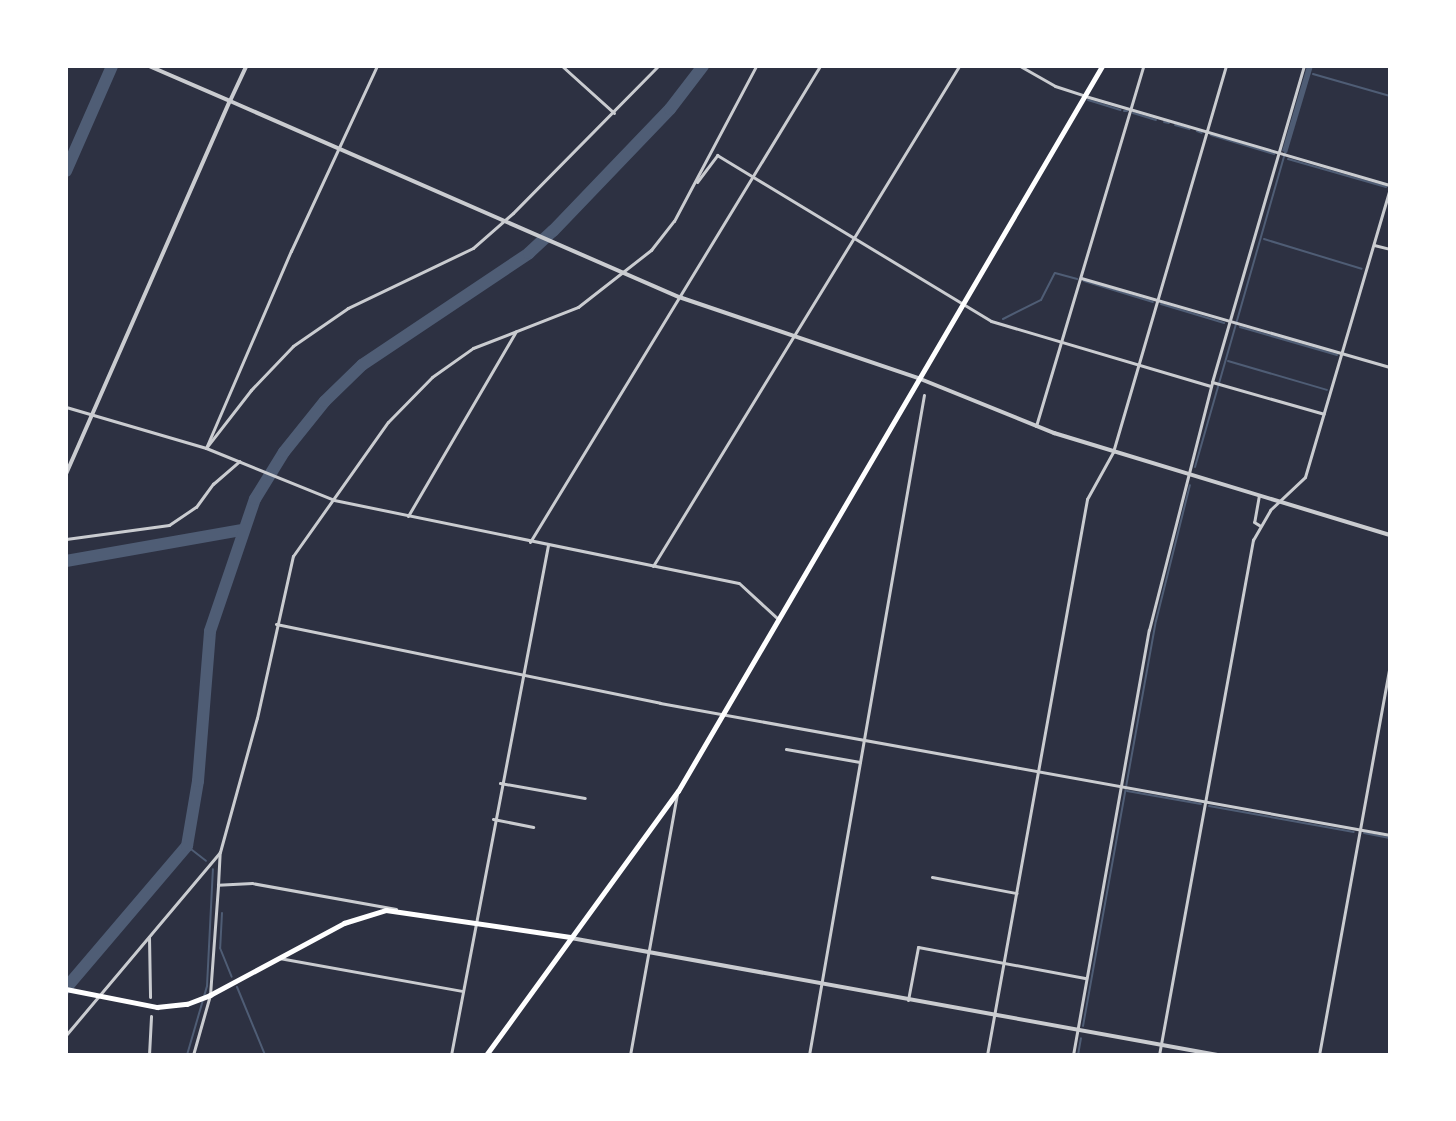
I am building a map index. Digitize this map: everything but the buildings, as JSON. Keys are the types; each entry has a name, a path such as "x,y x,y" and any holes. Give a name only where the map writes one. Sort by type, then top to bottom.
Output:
{"highway":[{"path":"486,1055 678,791 1102,66"}],"main road":[{"path":"66,989 157,1007 196,1001 353,919 396,909 570,938"}],"street":[{"path":"149,66 679,297 918,378 1036,426 1113,452 1390,535"},
{"path":"66,474 246,66"},
{"path":"206,448 291,251 377,66"},
{"path":"562,66 614,113"},
{"path":"206,448 251,390 293,346 348,308 473,248 504,222 658,66"},
{"path":"692,188 756,66"},
{"path":"530,542 820,66"},
{"path":"653,566 958,66"},
{"path":"1020,66 1055,86 1085,96 1280,152 1390,187 1305,477 1279,501 1259,525 1253,540 1159,1055"},
{"path":"1036,426 1143,66"},
{"path":"987,1055 1087,499 1113,452 1226,66"},
{"path":"1073,1055 1149,630 1212,384 1304,66"},
{"path":"193,1055 209,996 220,852 257,718 276,624 293,556 388,422 432,377 473,348 578,307 622,274 657,243 717,154 991,321 1139,365 1222,385 1324,414"},
{"path":"1374,246 1390,249"},
{"path":"1081,278 1390,368"},
{"path":"408,516 516,331"},
{"path":"809,1055 924,395"},
{"path":"66,407 94,413 206,448 334,500 739,583 778,619"},
{"path":"66,539 169,525 196,507 213,484 240,462"},
{"path":"1259,495 1254,522 1259,525"},
{"path":"451,1055 493,819 548,545"},
{"path":"276,624 724,715 1390,835"},
{"path":"1318,1055 1390,664"},
{"path":"786,749 860,762"},
{"path":"500,783 585,798"},
{"path":"630,1055 678,791"},
{"path":"493,819 532,827"},
{"path":"66,1035 220,852"},
{"path":"932,877 1017,893"},
{"path":"218,885 252,883 396,909"},
{"path":"149,937 150,997"},
{"path":"570,938 648,954 1218,1055"},
{"path":"908,1000 918,947 1086,978"},
{"path":"279,958 463,991"},
{"path":"149,1055 151,1016"}],"water":[{"path":"1307,66 1313,66 1287,153 1282,151"}],"waterway":[{"path":"66,171 112,66"},
{"path":"66,988 187,846 198,781 210,631 255,499 284,452 325,401 362,365 529,253 553,231 670,109 703,66"},
{"path":"1313,74 1390,96"},
{"path":"1088,100 1121,110"},
{"path":"1133,113 1156,120"},
{"path":"1164,122 1169,123"},
{"path":"1175,125 1189,129"},
{"path":"1197,131 1202,133"},
{"path":"1211,135 1274,154"},
{"path":"1195,467 1286,149"},
{"path":"1288,159 1386,187"},
{"path":"1264,239 1362,269"},
{"path":"1003,319 1041,300 1055,273 1077,279"},
{"path":"1084,281 1153,302"},
{"path":"1161,304 1224,323"},
{"path":"1240,327 1337,355"},
{"path":"1228,361 1327,390"},
{"path":"1083,1026 1156,621 1190,485"},
{"path":"66,561 242,530"},
{"path":"1127,791 1201,804"},
{"path":"1209,806 1354,832"},
{"path":"1364,833 1390,838"},
{"path":"187,846 206,861"},
{"path":"187,1055 207,986 213,869"},
{"path":"222,913 220,948 232,977"},
{"path":"237,987 265,1055"},
{"path":"1078,1055 1081,1038"}]}
